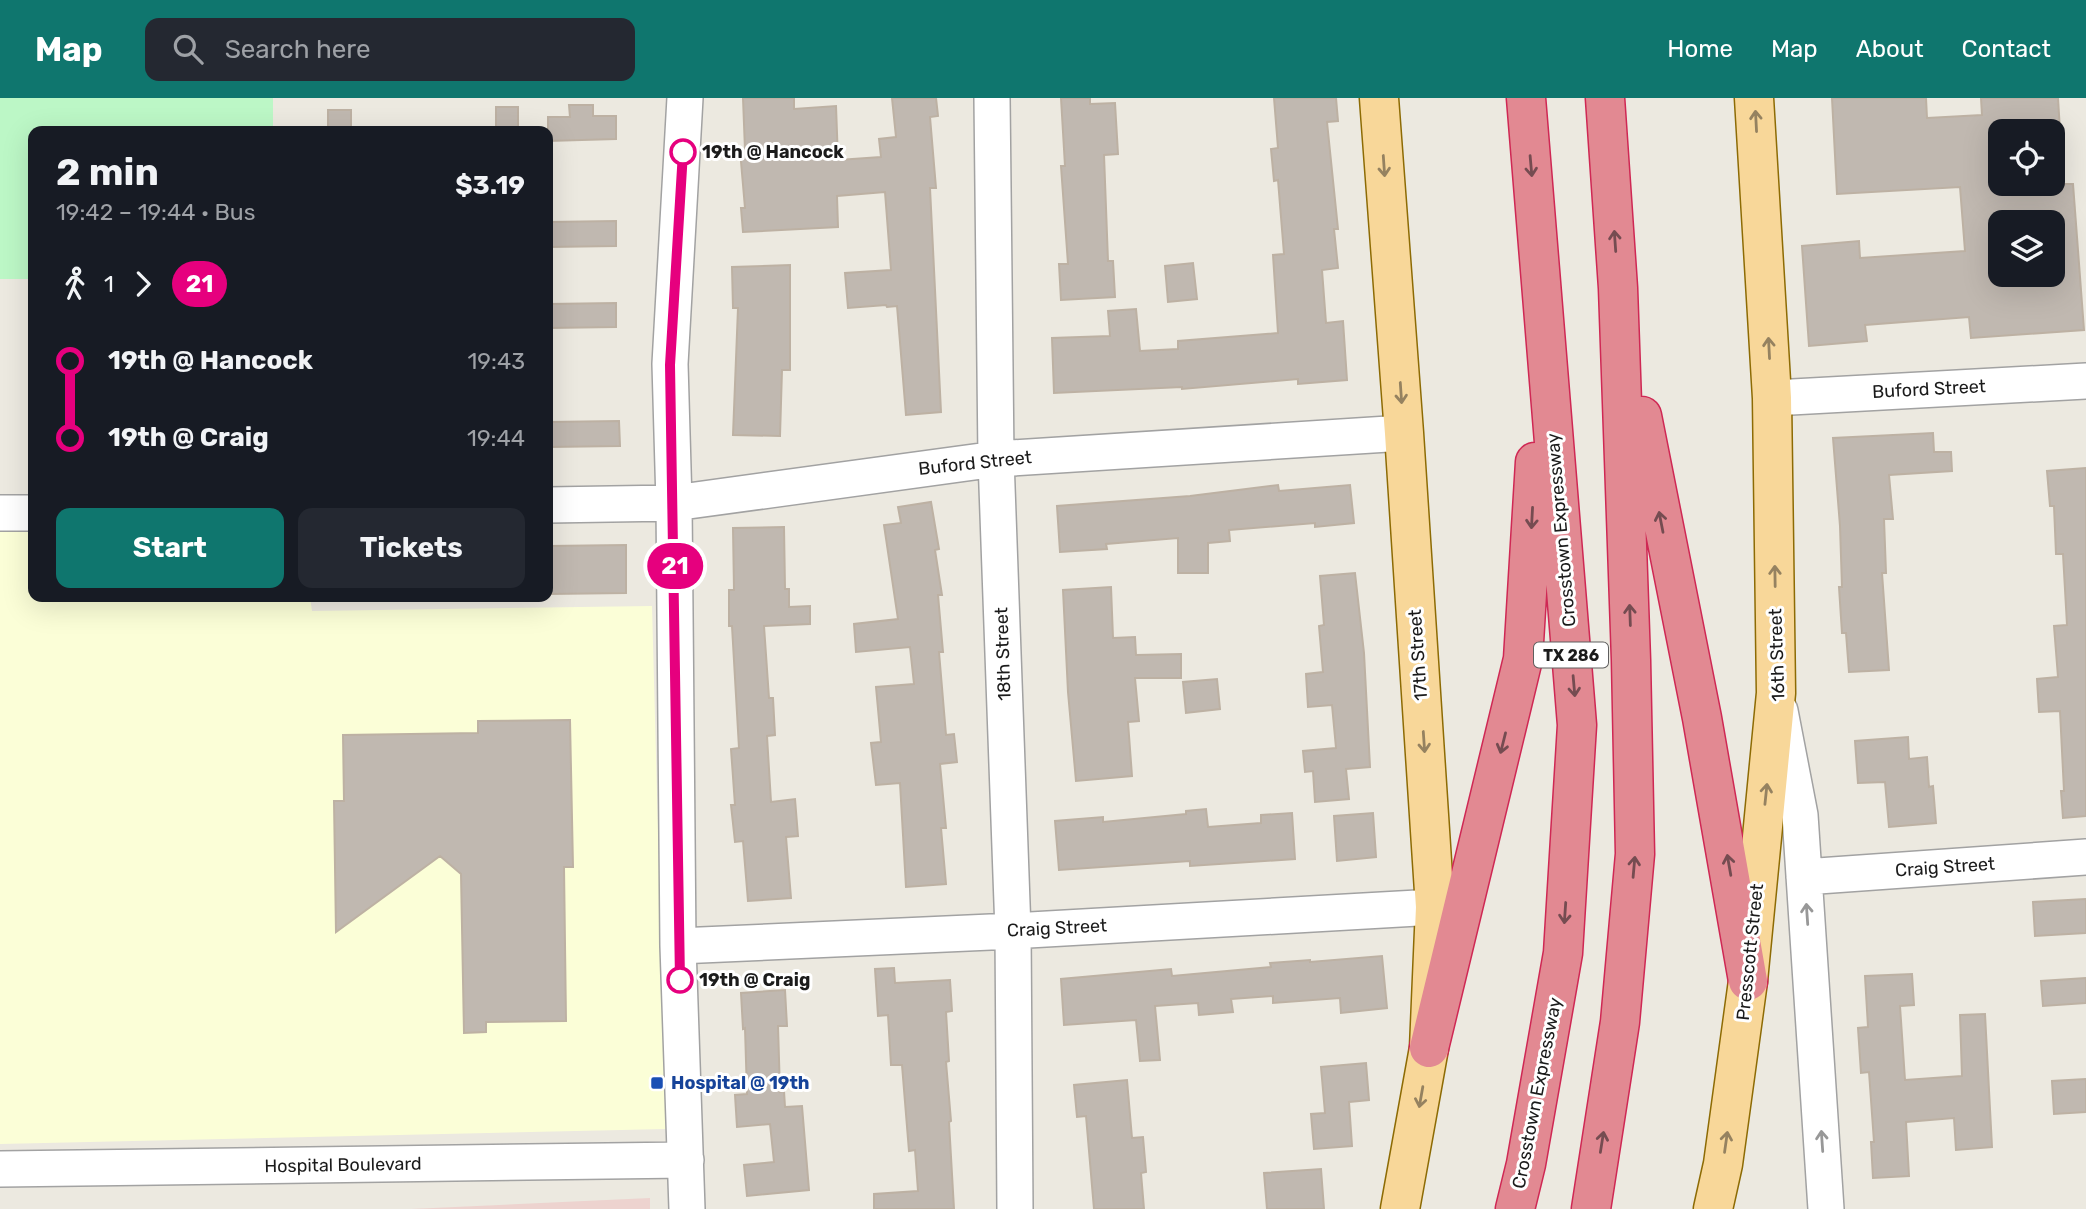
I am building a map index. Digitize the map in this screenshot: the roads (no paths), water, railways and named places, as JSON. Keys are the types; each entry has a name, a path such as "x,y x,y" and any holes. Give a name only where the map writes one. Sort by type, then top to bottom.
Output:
{"highway":[{"name":"Crosstown Expressway","path":"1515,1209 1526,1164 1563,953 1577,725 1525,98"},
{"name":"TX 286","path":"1591,1209 1620,1022 1635,854 1618,288 1605,98"},
{"path":"1618,288 1662,527 1702,718 1748,981"},
{"path":"1429,1048 1524,659 1544,327"}],"main road":[{"name":"17th Street","path":"1379,98 1435,907 1429,1048 1399,1209"},
{"name":"16th Street","path":"1754,98 1772,398 1776,693"},
{"name":"Presscott Street","path":"1713,1209 1723,1164 1748,981 1776,693"}],"street":[{"path":"685,98 670,365 678,946 687,1209"},
{"name":"18th Street","path":"992,98 996,459 1013,931 1015,1209"},
{"name":"Buford Street","path":"1772,398 2086,381"},
{"name":"Buford Street","path":"553,505 674,503 996,459 1404,433"},
{"path":"0,513 28,513"},
{"name":"16th Street","path":"1776,693 1800,815 1826,1209"},
{"name":"Craig Street","path":"1804,877 2086,857"},
{"name":"Craig Street","path":"678,946 1013,931 1435,907"},
{"name":"Hospital Boulevard","path":"0,1169 685,1160"}],"place":[{"name":"19th @ Hancock","path":"683,152"},
{"name":"19th @ Craig","path":"680,980"},
{"name":"Hospital @ 19th","path":"657,1083"}]}
